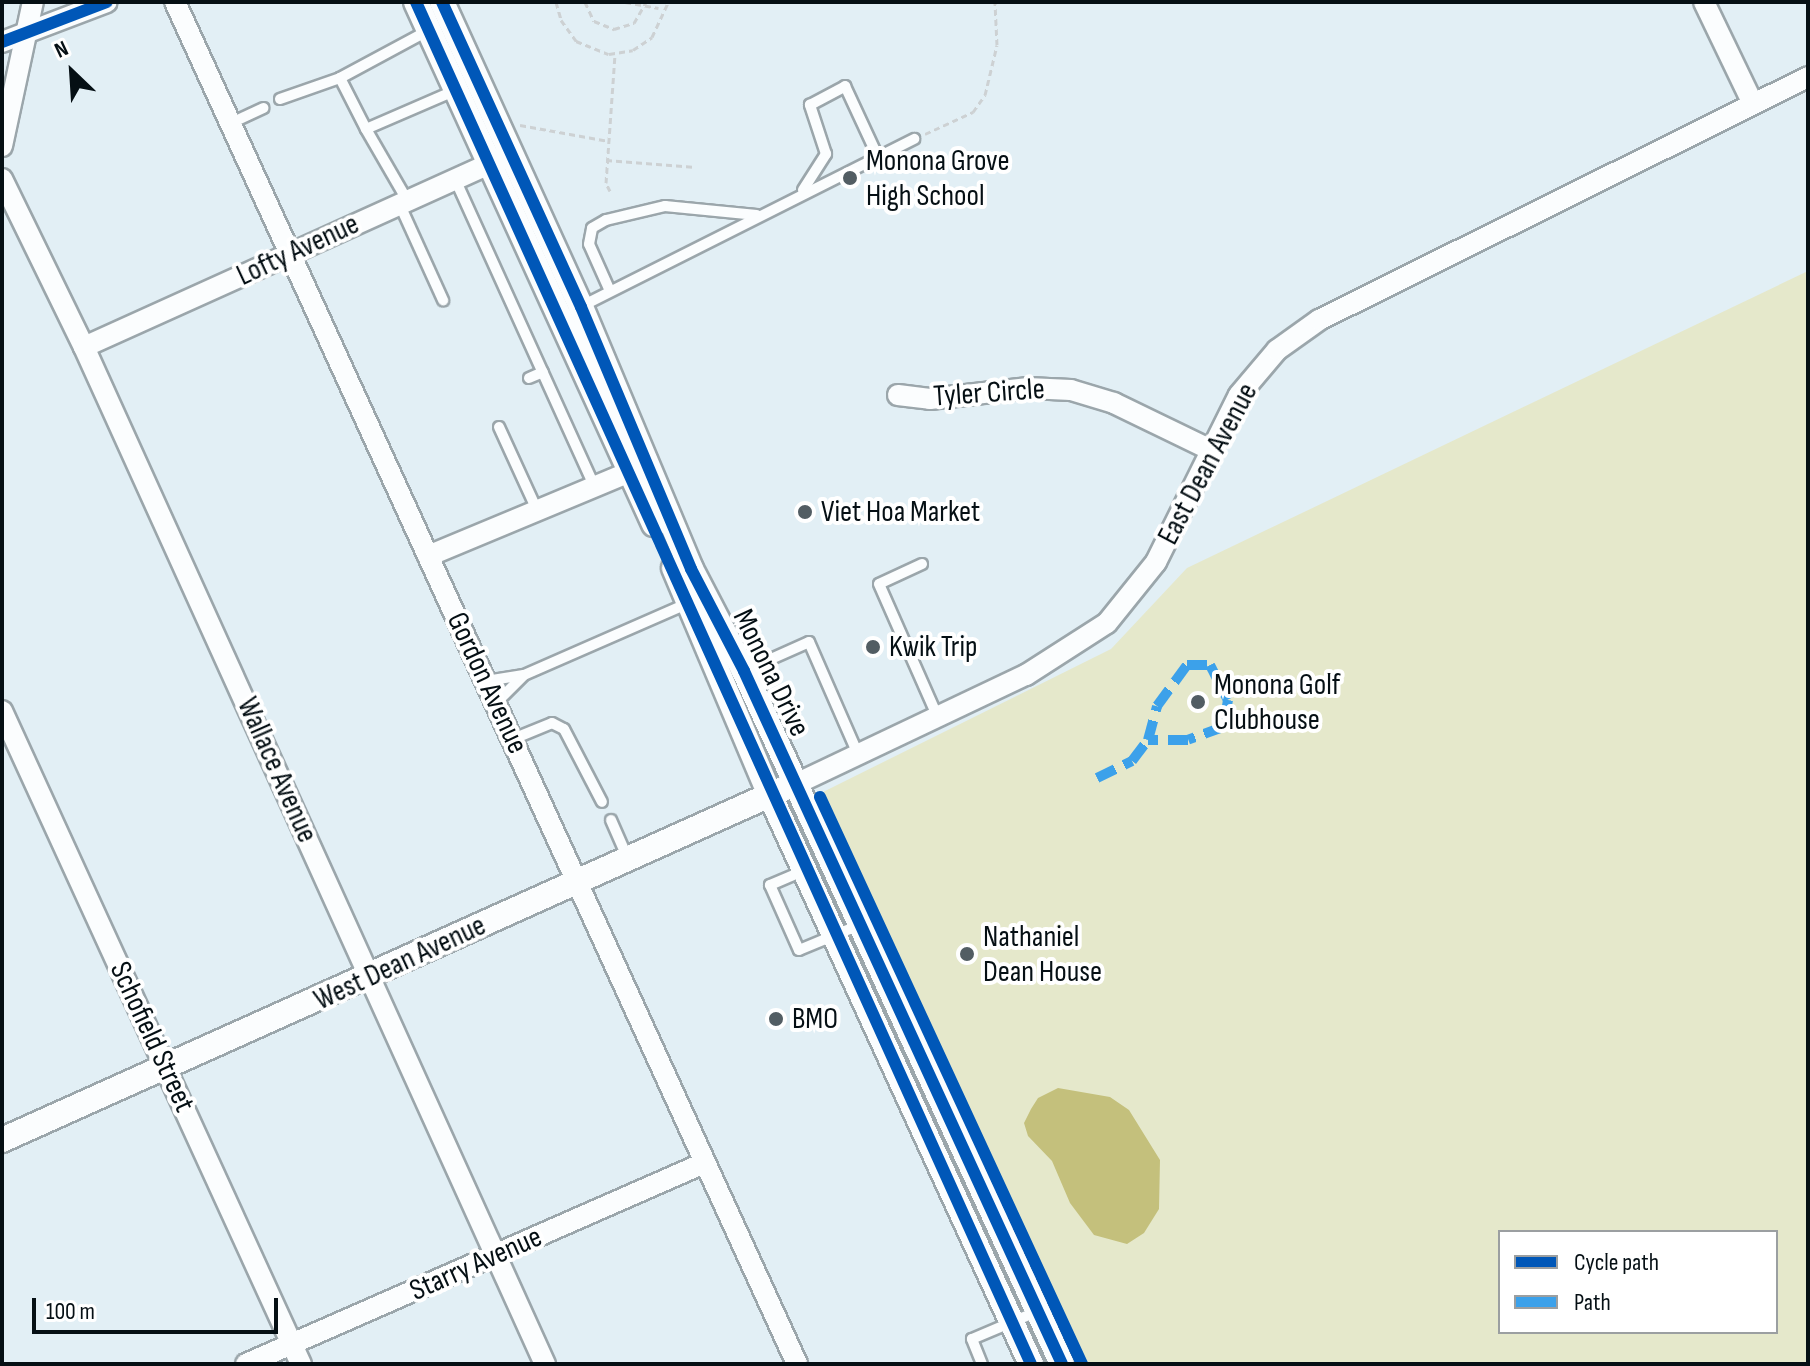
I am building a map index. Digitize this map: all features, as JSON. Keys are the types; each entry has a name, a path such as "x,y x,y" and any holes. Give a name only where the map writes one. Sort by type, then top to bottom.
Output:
{"street":[{"path":"2,146 29,34 33,2"},
{"path":"2,42 107,2"},
{"name":"Gordon Avenue","path":"175,2 580,882 797,1364"},
{"name":"Monona Drive","path":"416,2 456,90 500,159"},
{"name":"Monona Drive","path":"442,2 500,159 638,469 689,603 770,795 1031,1364"},
{"path":"1704,2 1753,104"},
{"name":"East Dean Avenue","path":"796,784 939,720 1026,675 1107,623 1156,562 1229,411 1263,365 1319,320 1808,77"},
{"name":"Lofty Avenue","path":"84,347 500,159"},
{"name":"Wallace Avenue","path":"2,179 84,347 545,1364"},
{"name":"Tyler Circle","path":"898,395 930,399 1058,388 1114,403 1211,450"},
{"path":"428,556 638,469"},
{"name":"Monona Drive","path":"638,469 744,671 1062,1364"},
{"name":"Schofield Street","path":"2,711 301,1364"},
{"name":"West Dean Avenue","path":"2,1140 796,784"},
{"name":"Starry Avenue","path":"246,1364 704,1163"}],"lane":[{"path":"280,99 340,78 429,30"},
{"path":"340,78 403,202 443,300"},
{"path":"795,198 814,179 826,154 810,105 845,86 878,157"},
{"path":"366,129 456,90"},
{"path":"229,124 264,108"},
{"path":"570,311 914,139"},
{"path":"455,179 595,487"},
{"path":"610,291 589,244 592,228 606,220 665,206 763,215"},
{"path":"529,378 543,372"},
{"path":"499,427 538,512"},
{"path":"922,564 879,584 939,720"},
{"path":"486,681 524,675 689,603"},
{"path":"744,671 809,642 859,756"},
{"path":"496,703 524,675"},
{"path":"513,739 552,723 559,726 569,735 602,802"},
{"path":"611,820 628,859"},
{"path":"805,870 770,885 799,950 861,924"},
{"path":"982,1364 972,1339 1038,1311"}],"path":[{"path":"556,2 561,20 576,41 615,54 652,37 668,2"},
{"path":"585,2 594,21 614,29 634,23 646,4"},
{"path":"625,2 658,8"},
{"path":"914,139 973,112 985,95 997,45 995,2"},
{"path":"610,191 606,160 615,54"},
{"path":"520,125 609,141"},
{"path":"606,160 696,167"}],"green space":[{"path":"1808,271 1808,1364 1086,1364 821,793 1111,649 1187,568"}],"shaded area":[{"path":"1058,1088 1110,1097 1129,1110 1160,1160 1159,1209 1144,1233 1127,1244 1094,1235 1070,1203 1052,1161 1028,1136 1024,1123 1031,1109 1038,1098"}],"marked path":[{"path":"1097,778 1132,761 1148,740 1157,706 1187,665 1210,665 1228,700 1223,727 1188,740 1148,740"}],"cycle path":[{"path":"2,42 107,2"},
{"path":"416,2 1031,1364"},
{"path":"442,2 581,307 691,569 744,671 1062,1364"},
{"path":"820,797 1082,1364"}],"place":[{"name":"Monona Grove High School","path":"850,178"},
{"name":"Viet Hoa Market","path":"805,512"},
{"name":"Kwik Trip","path":"873,647"},
{"name":"Monona Golf Clubhouse","path":"1198,702"},
{"name":"Nathaniel Dean House","path":"967,954"},
{"name":"BMO","path":"776,1019"}]}
